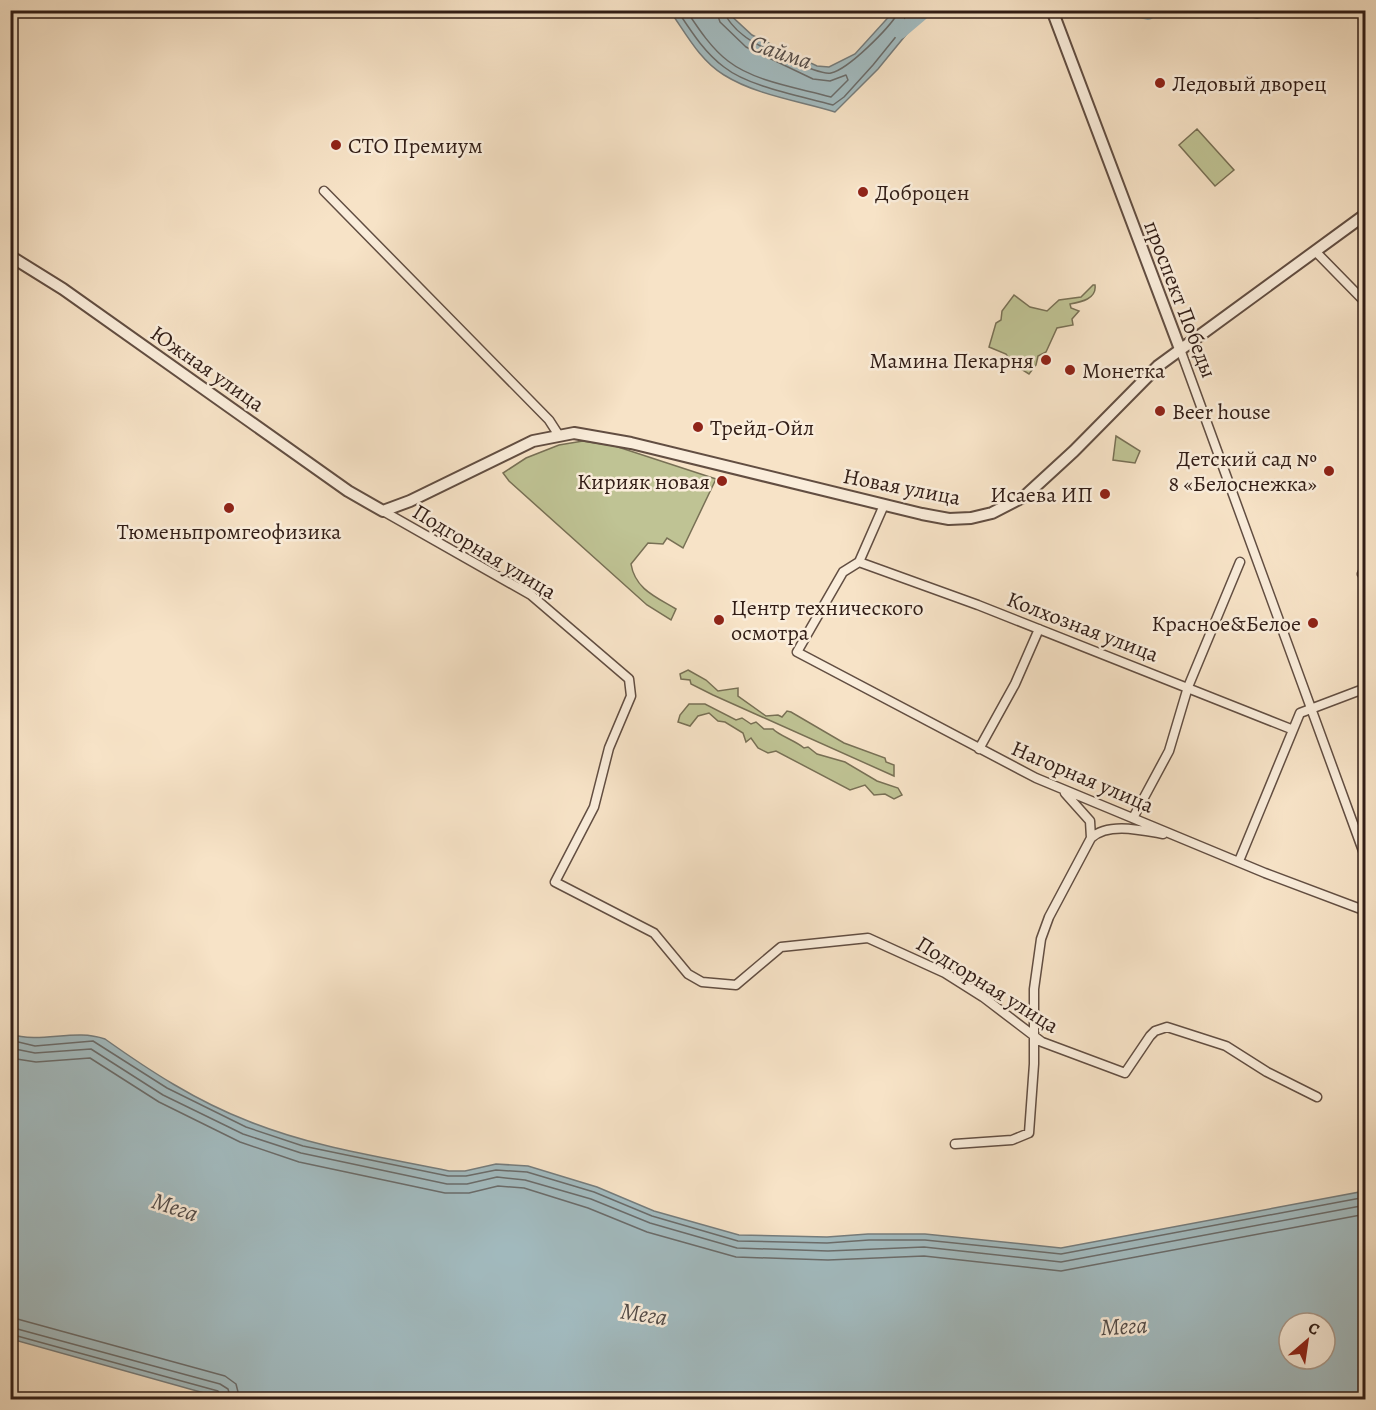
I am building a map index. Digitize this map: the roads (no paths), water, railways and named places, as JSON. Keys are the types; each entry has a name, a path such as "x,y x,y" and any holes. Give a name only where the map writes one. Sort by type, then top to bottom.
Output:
{"street":[{"name":"проспект Победы","path":"1052,10 1180,349 1365,859"},
{"path":"324,191 549,420 558,434"},
{"name":"Новая улица","path":"383,511 410,501 514,448 558,434 590,435 631,443 936,517 960,519 982,516 1005,508 1037,487 1139,384 1180,349 1316,252 1365,214"},
{"path":"1316,252 1365,303"},
{"name":"Южная улица","path":"10,256 63,289 348,491 383,511"},
{"path":"859,562 884,505"},
{"name":"Подгорная улица","path":"383,511 531,595 619,669 630,683 630,700 609,748 594,807 555,882 647,928 664,943 688,974 702,982 736,985 750,975 775,950 788,945 868,938 945,973 983,997 1032,1036 1054,1047 1125,1073 1150,1036 1155,1031 1167,1027 1226,1046 1267,1072 1317,1097"},
{"name":"Колхозная улица","path":"859,562 1039,629 1291,729"},
{"name":"Нагорная улица","path":"859,562 843,572 797,652 1007,765 1365,911"},
{"path":"1133,818 1169,751 1188,687 1240,562"},
{"path":"979,749 1015,684 1039,629"},
{"path":"1239,861 1291,729 1300,713 1310,707 1365,688"},
{"path":"956,1144 1012,1140 1029,1133 1034,1064 1032,1036 1036,972 1042,934 1091,838 1090,821 1086,814 1060,788"},
{"path":"1091,838 1102,831 1126,829 1182,838"}],"water":[{"path":"670,11 726,11 752,35 817,66 829,67 855,54 894,11 909,13 914,25 878,69 835,112 764,93 724,75 700,54"},
{"path":"1212,11 1298,11 1257,18"},
{"name":"Мега","path":"10,1034 22,1037 82,1035 105,1039 156,1074 192,1095 248,1121 297,1138 347,1151 449,1171 465,1171 496,1164 528,1166 597,1187 654,1211 739,1235 827,1237 925,1234 1061,1248 1365,1191 1365,1399 229,1400 11,1339"}],"waterway":[{"name":"Сайма","path":"900,32 926,10"},
{"name":"Сайма","path":"1135,10 1148,13 1153,10"}],"place":[{"name":"Ледовый дворец","path":"1160,83"},
{"name":"СТО Премиум","path":"336,145"},
{"name":"Доброцен","path":"863,192"},
{"name":"Мамина Пекарня","path":"1046,360"},
{"name":"Монетка","path":"1070,370"},
{"name":"Beer house","path":"1160,411"},
{"name":"Трейд-Ойл","path":"698,427"},
{"name":"Детский сад № 8 «Белоснежка»","path":"1329,471"},
{"name":"Кирияк новая","path":"722,481"},
{"name":"Исаева ИП","path":"1105,494"},
{"name":"Тюменьпромгеофизика","path":"229,508"},
{"name":"Центр технического осмотра","path":"719,620"},
{"name":"Красное&Белое","path":"1313,623"}]}
